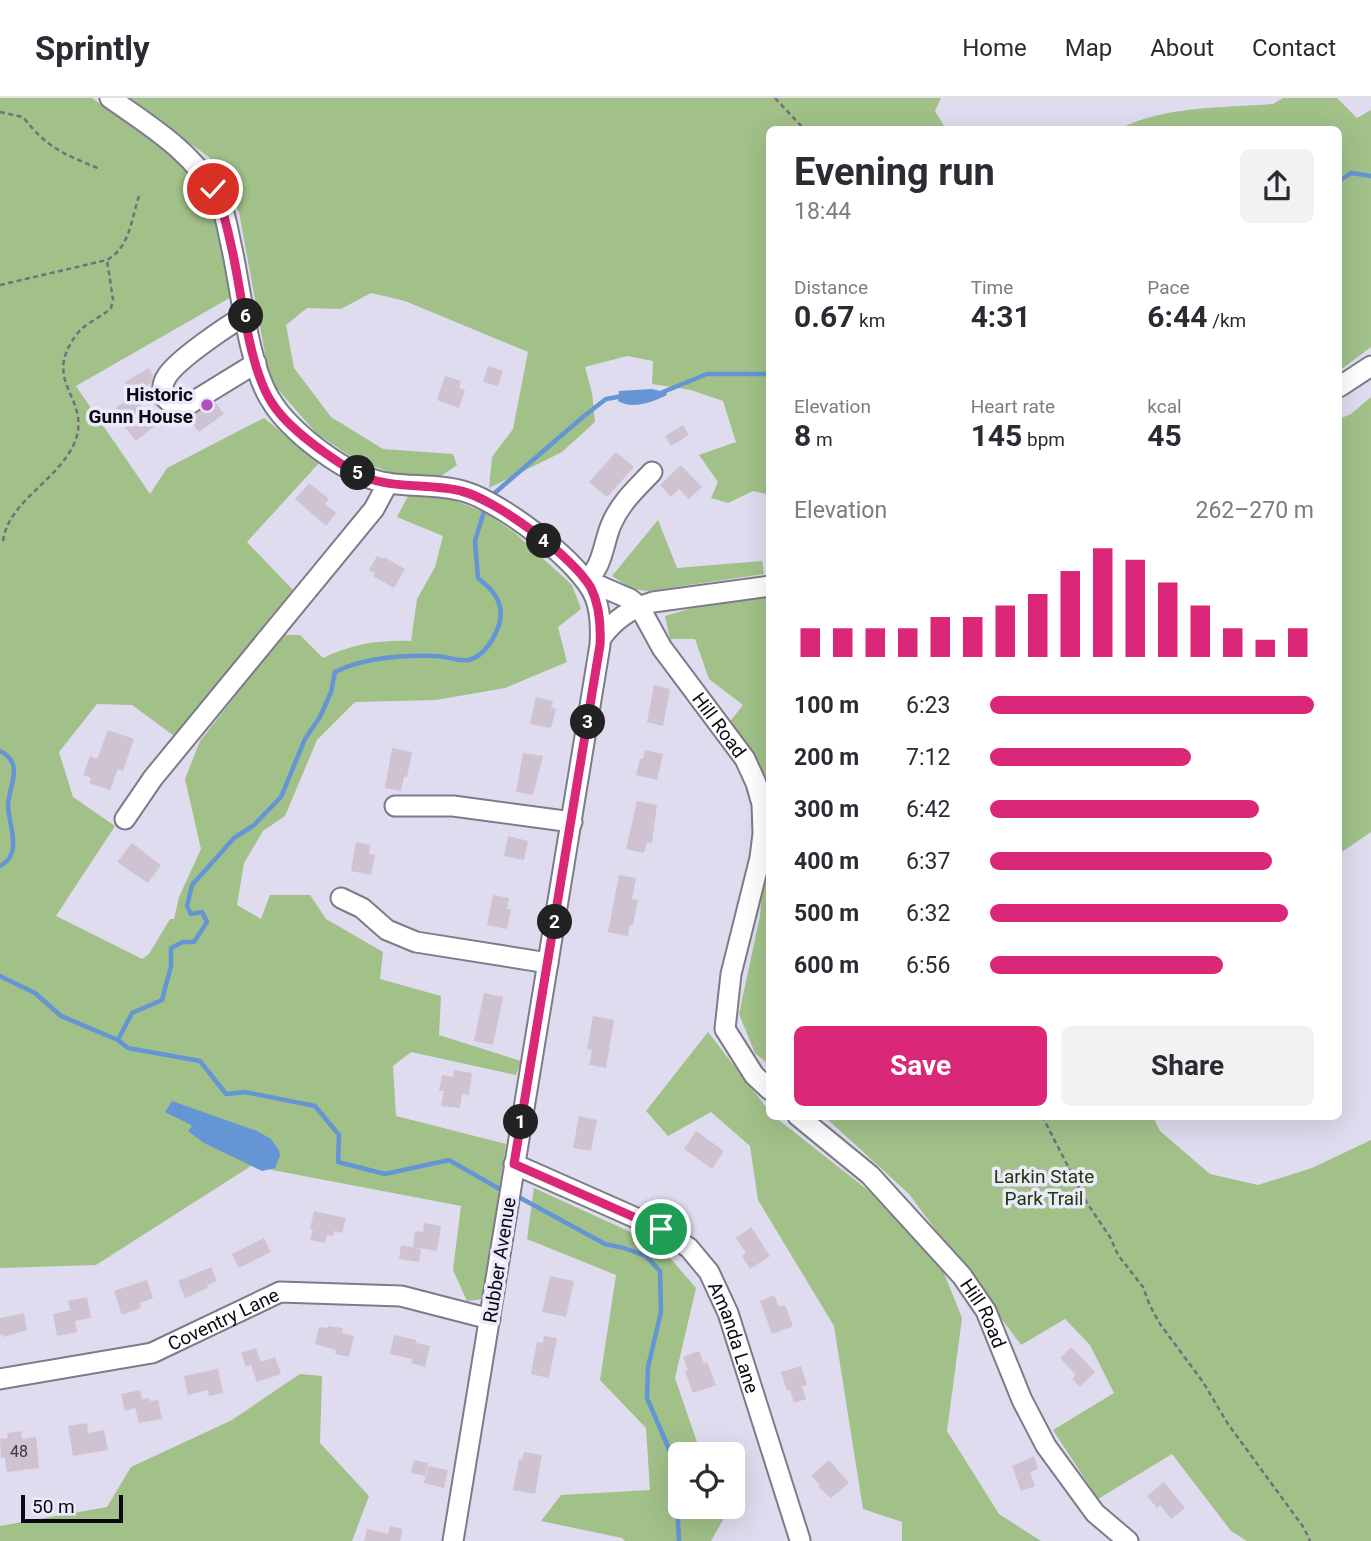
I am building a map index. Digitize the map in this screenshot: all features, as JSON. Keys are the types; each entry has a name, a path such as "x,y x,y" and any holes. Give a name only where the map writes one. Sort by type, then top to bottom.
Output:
{"street":[{"path":"110,98 159,132 190,159 213,189 227,224 256,363 270,401 301,434 351,470 369,478 388,483 452,489 488,502 551,547 586,580 639,606"},
{"path":"246,315 225,326 171,371 163,386 164,397 173,405 186,406 256,363"},
{"path":"1342,385 1371,366"},
{"path":"586,580 595,573 611,525 624,500 652,472"},
{"path":"125,819 153,778 374,509 388,483"},
{"name":"Rubber Avenue","path":"453,1541 601,638 598,606 586,580"},
{"path":"601,638 617,619 639,606 668,598 766,586"},
{"name":"Hill Road","path":"639,606 679,673 745,760 759,793 763,834 760,858 731,974 725,1029 754,1074 766,1086"},
{"path":"395,806 453,806 572,822"},
{"path":"341,898 362,908 387,930 416,942 548,963"},
{"name":"Hill Road","path":"803,1120 870,1175 962,1276 986,1311 1022,1399 1046,1446 1095,1513 1128,1541"},
{"name":"Amanda Lane","path":"512,1174 661,1229 689,1248 709,1272 728,1313 800,1540"},
{"name":"Coventry Lane","path":"0,1379 152,1353 280,1292 401,1296 490,1319"}],"path":[{"path":"775,98 801,126"},
{"path":"0,112 23,117 49,145 100,169"},
{"path":"0,285 107,260 122,250 139,196"},
{"path":"3,541 9,518 51,477 69,454 77,436 80,416 63,380 62,368 75,337 82,328 111,308 113,300 107,260"},
{"path":"1044,1120 1087,1203 1110,1237 1118,1255 1143,1287 1160,1324 1203,1382 1228,1424 1311,1541"}],"green space":[{"path":"0,98 92,98 192,171 211,200 233,296 76,386 150,494 167,468 264,418 319,463 247,542 293,590 177,738 132,705 97,704 59,752 73,797 115,826 56,916 142,959 149,954 170,919 174,919 179,897 201,849 185,779 200,741 283,635 300,635 323,658 366,644 411,641 417,599 435,567 443,536 397,517 408,496 449,498 486,513 515,533 572,585 581,609 558,627 567,662 505,688 436,700 355,702 317,740 285,816 263,831 244,863 237,905 261,919 270,895 310,895 326,919 383,952 380,979 441,996 439,1035 521,1061 516,1075 411,1052 393,1066 396,1116 506,1144 483,1299 467,1301 453,1270 461,1206 251,1166 96,1265 0,1268"},
{"path":"128,98 941,98 935,111 944,126 766,126 766,494 753,491 728,503 711,498 718,482 699,455 736,442 723,401 691,390 652,384 653,361 627,356 585,367 592,393 595,422 562,452 489,488 492,457 513,429 528,352 405,301 371,293 341,309 307,308 286,325 294,368 331,417 383,449 453,454 457,465 438,478 398,475 356,460 316,433 275,386 267,365 239,212 210,158"},
{"path":"1283,98 1337,98 1357,118 1371,110 1371,347 1342,369 1342,126 1125,126 1174,112 1273,104"},
{"path":"1371,397 1371,832 1342,852 1342,418 1351,414"},
{"path":"658,520 677,568 762,561 764,574 649,591 632,589 612,576"},
{"path":"766,596 766,777 728,724 743,705 709,679 695,639 670,639 665,616 703,605"},
{"path":"766,839 766,1063 755,1053 739,1014 760,916"},
{"path":"708,1032 766,1107 766,1120 779,1120 869,1191 942,1268 962,1318 947,1431 999,1514 1041,1541 902,1541 902,1522 863,1509 834,1326 758,1200 750,1146 711,1112 668,1136 646,1111"},
{"name":"Larkin State Park Trail","path":"828,1120 1154,1120 1160,1131 1210,1174 1258,1185 1312,1168 1371,1140 1371,1541 1247,1541 1231,1531 1172,1454 1098,1499 1053,1430 1114,1393 1090,1345 1065,1319 1021,1345 909,1194"},
{"path":"534,1188 659,1245 696,1288 675,1378 697,1442 668,1442 668,1519 723,1519 711,1541 625,1541 622,1538 541,1521 561,1495 650,1490 646,1428 600,1380 616,1275 527,1239"},
{"path":"300,1374 322,1376 320,1443 369,1496 352,1541 0,1541 0,1526 107,1507 131,1467 232,1420"}],"water":[{"path":"665,390 667,395 636,405 618,401 619,391"},
{"path":"172,1101 257,1131 271,1139 280,1156 275,1168 262,1171 204,1143 188,1131 192,1126 165,1112"}],"building":[{"path":"488,366 503,371 498,386 483,382"},
{"path":"149,368 153,375 151,383 133,394 125,382"},
{"path":"445,376 461,381 459,388 465,390 459,408 437,400"},
{"path":"133,395 156,425 136,441 118,418 122,415 116,408"},
{"name":"Historic Gunn House","path":"215,402 224,414 199,432 188,418"},
{"path":"683,425 689,435 671,446 665,436"},
{"path":"616,452 634,467 607,497 589,482"},
{"path":"681,465 702,487 689,499 679,489 671,497 660,485"},
{"path":"309,483 329,499 325,504 336,513 326,526 295,499"},
{"path":"377,556 405,569 394,588 373,576 375,573 369,570"},
{"path":"654,685 670,689 663,726 647,722"},
{"path":"536,697 553,701 551,708 556,709 551,728 530,724"},
{"path":"108,730 134,739 123,771 118,769 110,790 89,783 91,778 83,775 90,756 97,759"},
{"path":"392,748 412,752 401,791 385,788"},
{"path":"645,750 663,754 657,780 636,775"},
{"path":"523,753 543,756 533,795 516,792"},
{"path":"637,801 657,805 652,843 647,842 644,853 626,849"},
{"path":"508,836 528,841 524,860 504,856"},
{"path":"356,842 370,845 369,854 375,855 371,875 351,871"},
{"path":"132,843 161,865 148,883 117,862"},
{"path":"619,875 636,878 632,899 638,900 628,936 608,932"},
{"path":"493,895 509,898 507,909 511,909 507,929 487,925"},
{"path":"484,993 503,997 493,1045 474,1041"},
{"path":"593,1016 614,1020 606,1068 589,1065 592,1050 587,1049"},
{"path":"454,1070 472,1073 469,1095 462,1094 460,1108 441,1106 444,1091 439,1091 442,1075 453,1077"},
{"path":"579,1116 597,1120 591,1151 573,1148"},
{"path":"696,1131 724,1151 712,1169 684,1149"},
{"path":"314,1211 346,1218 342,1233 334,1231 333,1236 327,1235 325,1243 310,1240"},
{"path":"424,1223 441,1226 437,1251 413,1247 415,1231 423,1232"},
{"path":"751,1227 770,1256 750,1269 742,1256 746,1253 736,1238"},
{"path":"264,1238 271,1252 239,1268 232,1254"},
{"path":"401,1245 421,1249 419,1262 399,1259"},
{"path":"211,1267 217,1281 185,1298 178,1281"},
{"path":"550,1276 574,1281 566,1317 542,1312"},
{"path":"147,1280 153,1298 140,1303 141,1308 122,1315 114,1291"},
{"path":"774,1295 779,1307 785,1305 793,1326 772,1334 760,1301"},
{"path":"87,1297 91,1318 75,1321 77,1332 57,1336 53,1314 70,1310 68,1301"},
{"path":"24,1313 27,1330 3,1337 3,1334 0,1335 0,1318"},
{"path":"319,1327 343,1328 342,1333 354,1336 349,1357 335,1354 336,1350 315,1344"},
{"path":"394,1335 430,1346 425,1367 411,1363 412,1359 390,1354"},
{"path":"544,1336 557,1338 549,1378 531,1374 537,1342 543,1343"},
{"path":"1071,1347 1095,1372 1080,1387 1072,1379 1076,1375 1060,1358"},
{"path":"256,1348 261,1362 275,1357 281,1374 257,1382 251,1365 246,1367 241,1353"},
{"path":"699,1351 704,1364 707,1362 716,1385 693,1393 683,1357"},
{"path":"801,1366 807,1385 802,1386 806,1399 794,1403 781,1372"},
{"path":"218,1369 223,1393 209,1396 208,1390 188,1395 184,1376"},
{"path":"140,1390 142,1399 158,1400 162,1419 139,1423 135,1408 125,1411 121,1394"},
{"path":"87,1423 88,1433 104,1430 108,1450 73,1456 68,1426"},
{"path":"21,1431 22,1439 36,1437 39,1468 7,1472 5,1458 1,1458 0,1439 8,1438 7,1433"},
{"path":"524,1452 542,1455 535,1494 513,1490 519,1459 522,1460"},
{"path":"1034,1456 1038,1469 1030,1472 1035,1486 1021,1491 1012,1466"},
{"path":"414,1460 428,1463 425,1476 411,1473"},
{"path":"829,1460 849,1483 831,1498 818,1487 820,1485 811,1476"},
{"path":"428,1466 448,1470 444,1488 424,1483"},
{"path":"1164,1482 1185,1508 1171,1519 1160,1505 1157,1508 1147,1496"},
{"path":"390,1526 403,1529 400,1541 364,1541 367,1529 388,1534"}],"waterway":[{"path":"1342,179 1351,173 1371,176"},
{"path":"663,392 707,374 766,374"},
{"path":"490,497 606,399 623,396"},
{"path":"118,1040 132,1013 162,1000 171,966 171,948 183,942 194,942 207,922 202,912 191,914 187,906 192,885 234,838 254,825 281,797 305,739 320,717 331,692 335,672 371,660 397,657 436,656 469,660 482,652 493,639 501,615 500,607 489,587 478,578 475,541 486,505"},
{"path":"0,751 8,756 14,769 8,805 13,846 7,861 0,866"},
{"path":"0,976 35,993 61,1016 118,1040 128,1048 200,1061 226,1094 245,1092 315,1106 339,1135 338,1162 385,1174 449,1160 503,1191"},
{"path":"515,1195 605,1244 646,1256 660,1271 661,1312 648,1367 647,1398 675,1463 679,1541"}],"place":[{"name":"Historic Gunn House","path":"207,405"}],"route":[{"path":"213,189 227,224 256,363 264,387 270,401 294,428 351,470 376,481 437,487 476,495 534,533 567,560 580,572 595,597 600,616 600,645 514,1164 661,1229"}]}
